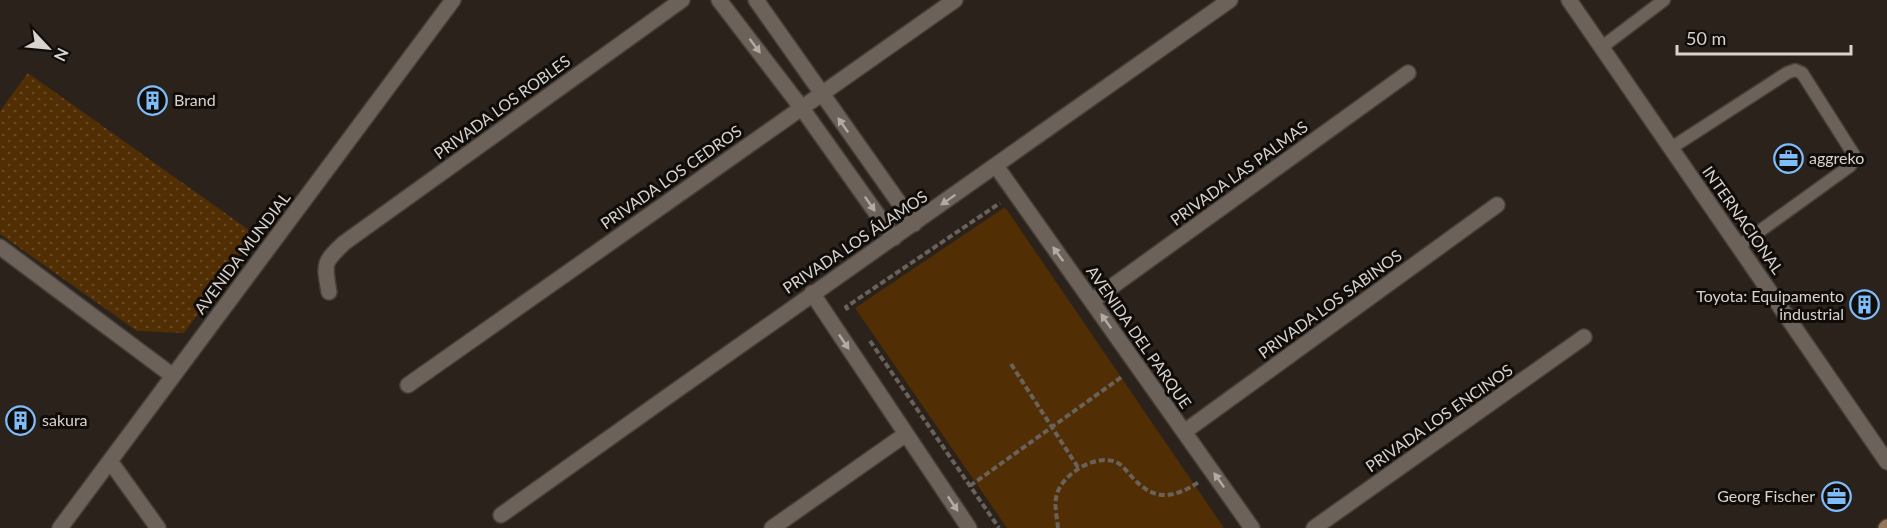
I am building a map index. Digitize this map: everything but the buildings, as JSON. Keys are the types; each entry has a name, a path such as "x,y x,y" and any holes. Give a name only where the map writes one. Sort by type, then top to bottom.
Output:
{"street":[{"name":"AVENIDA MUNDIAL","path":"60,528 453,0"},
{"name":"PRIVADA LOS ROBLES","path":"329,292 324,268 332,255 344,243 682,0"},
{"path":"719,0 801,107 894,238"},
{"path":"756,0 914,224"},
{"name":"PRIVADA LOS CEDROS","path":"408,385 955,0"},
{"name":"PRIVADA LOS ÁLAMOS","path":"501,515 812,293 914,224 1230,0"},
{"name":"INTERNACIONAL","path":"1569,0 1887,462"},
{"name":"PRIVADA LAS PALMAS","path":"1092,301 1408,73"},
{"name":"AVENIDA DEL PARQUE","path":"996,166 1252,528"},
{"name":"PRIVADA LOS SABINOS","path":"1184,432 1497,205"},
{"path":"0,247 173,376"},
{"path":"812,293 969,528"},
{"name":"PRIVADA LOS ENCINOS","path":"1314,528 1584,337"},
{"path":"772,528 906,434"},
{"path":"111,460 158,528"}],"lane":[{"path":"1602,46 1664,0"},
{"path":"1671,148 1787,73 1795,70 1802,73 1854,155 1853,161 1850,166 1739,246"}],"path":[{"path":"852,316 846,307 1007,199"},
{"path":"866,335 999,528"},
{"path":"1011,364 1079,469"},
{"path":"970,486 1126,374"},
{"path":"1059,528 1055,504 1058,491 1067,478 1095,461 1117,462 1144,487 1163,495 1182,493 1200,482"},
{"path":"1193,472 1206,491"}],"shaded area":[{"path":"28,73 256,235 184,333 137,331 0,234 0,111"},
{"path":"1005,207 1224,528 1007,528 855,308"}],"place":[{"name":"Brand","path":"153,100"},
{"name":"aggreko","path":"1788,158"},
{"name":"Toyota: Equipamento industrial","path":"1865,305"},
{"name":"sakura","path":"21,420"},
{"name":"Georg Fischer","path":"1836,496"}]}
